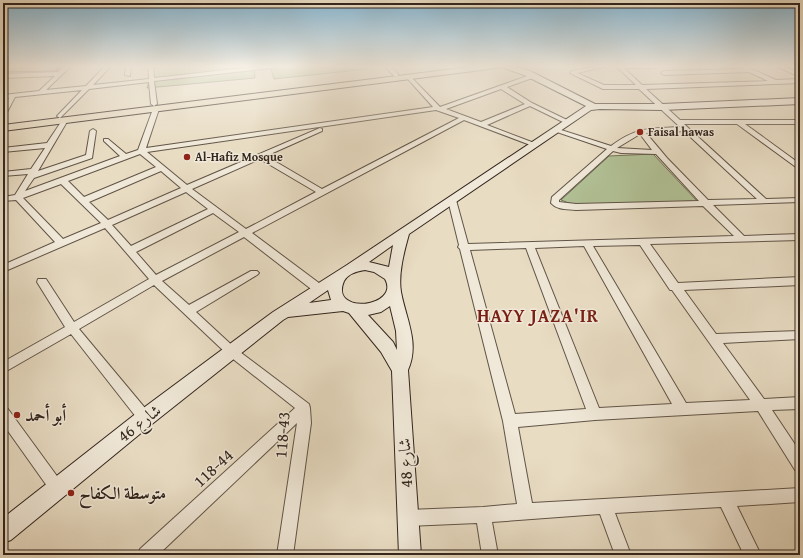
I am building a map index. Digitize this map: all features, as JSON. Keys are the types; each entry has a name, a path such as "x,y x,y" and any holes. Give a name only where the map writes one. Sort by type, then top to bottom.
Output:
{"main road":[{"path":"155,107 268,92"},
{"path":"3,128 63,118 282,92"},
{"path":"565,92 594,107 800,101"},
{"name":"شارع 46","path":"3,532 145,418 278,316 535,145 583,110 594,107"},
{"path":"3,122 63,118"},
{"path":"278,316 304,309 349,307 364,310 375,308 388,301 394,286 397,256 403,233"},
{"path":"364,266 380,269 389,274 394,286 406,347 406,358 400,370 394,358 379,337 349,307 336,299 333,291 335,283 344,272 364,266"},
{"name":"شارع 48","path":"400,370 410,555"}],"street":[{"path":"3,97 41,92"},
{"path":"18,197 50,145 63,118 84,92"},
{"path":"141,151 155,107 153,92"},
{"path":"423,92 438,108 535,145"},
{"path":"3,199 18,197 141,151 438,108 487,92"},
{"path":"510,92 530,104 567,122"},
{"path":"646,92 764,202"},
{"path":"3,114 14,96"},
{"path":"481,124 530,104"},
{"path":"3,368 155,280 464,118"},
{"path":"678,122 800,122"},
{"path":"740,122 800,168"},
{"path":"3,269 332,124"},
{"path":"556,130 628,152 656,152"},
{"path":"686,130 635,132 612,148 555,199 555,203 559,206 576,207 800,200"},
{"path":"3,174 33,173 86,158 88,156 93,131"},
{"path":"641,131 656,152 741,238"},
{"path":"106,140 125,158"},
{"path":"3,150 50,145"},
{"path":"141,151 186,188 246,232 319,289"},
{"path":"260,156 321,192"},
{"path":"83,201 161,168"},
{"name":"118-43","path":"63,181 106,223 155,280 232,352 304,408 304,423 285,555"},
{"path":"18,197 61,243"},
{"path":"452,200 463,247 510,421 526,511"},
{"path":"130,250 214,209"},
{"path":"463,247 800,237"},
{"path":"643,242 674,287 714,339 761,405 800,465"},
{"path":"587,243 682,409"},
{"path":"529,245 595,414"},
{"path":"188,311 254,273"},
{"path":"674,287 800,281"},
{"path":"42,282 72,328 145,418"},
{"path":"714,339 800,336"},
{"path":"510,421 595,414 800,403"},
{"name":"118-44","path":"146,555 304,408"},
{"path":"5,419 57,488"},
{"path":"408,518 482,515 800,494"},
{"path":"725,499 753,555"},
{"path":"605,506 623,555"},
{"path":"482,515 490,555"}],"green space":[{"path":"653,154 697,201 574,205 561,200 609,156"}],"place":[{"name":"Faisal hawas","path":"640,132"},
{"name":"Al-Hafiz Mosque","path":"187,157"},
{"name":"أبو أحمد","path":"17,415"},
{"name":"متوسطة الكفاح","path":"71,493"}],"district":[{"name":"HAYY JAZA'IR","path":"538,316"}]}
